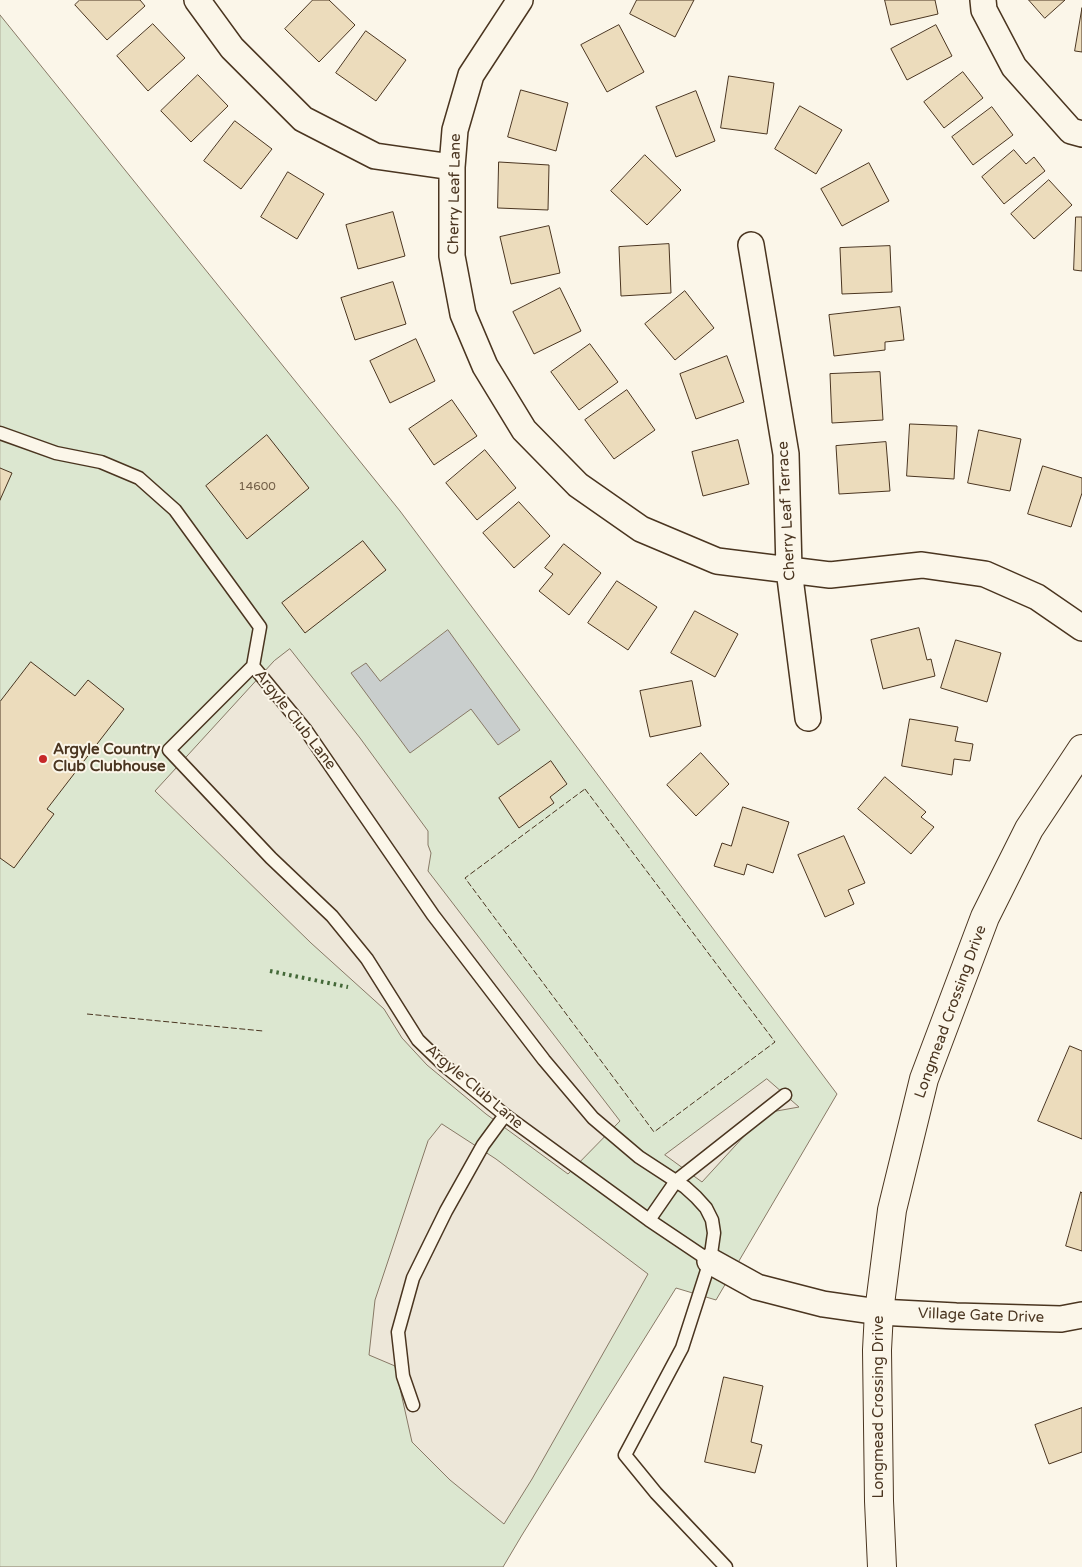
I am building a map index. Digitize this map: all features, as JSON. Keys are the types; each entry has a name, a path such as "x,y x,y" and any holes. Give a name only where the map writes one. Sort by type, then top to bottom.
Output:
{"street":[{"path":"197,0 232,48 303,120 375,156 452,167"},
{"name":"Cherry Leaf Lane","path":"520,0 472,75 455,130 452,167 452,256 463,314 485,366 524,430 578,485 641,529 717,561 830,575 922,565 985,574 1037,597 1082,628"},
{"path":"983,0 984,10 1014,67 1071,131 1082,134"},
{"name":"Cherry Leaf Terrace","path":"751,245 786,454 789,570 808,718"},
{"name":"Longmead Crossing Drive","path":"882,1567 877,1350 879,1312 892,1210 924,1078 985,917 1030,829 1082,749"},
{"name":"Argyle Club Lane","path":"710,1261 757,1287 823,1304 879,1312"},
{"name":"Village Gate Drive","path":"879,1312 1061,1319 1082,1314"}],"lane":[{"path":"0,433 56,453 101,462 139,478 175,510 260,627 254,666"},
{"name":"Argyle Club Lane","path":"710,1261 649,1220 505,1115 445,1066 418,1040 368,959 332,916 271,858 169,750 254,666 305,729 433,916 544,1060 593,1118 639,1157 676,1181 706,1208 712,1220 714,1233 710,1261 682,1348 625,1455 656,1493 726,1567"},
{"path":"649,1220 676,1181 785,1094"},
{"path":"413,1405 403,1376 398,1332 413,1278 446,1211 483,1145 505,1115"}],"green space":[{"path":"0,15 400,511 837,1094 716,1300 676,1288 503,1567 0,1567"}],"shaded area":[{"path":"448,630 520,730 498,745 471,709 410,753 351,673 366,663 380,681"},
{"path":"290,649 360,738 428,831 428,845 431,853 428,871 620,1121 568,1174 486,1114 427,1065 402,1038 384,1009 311,943 155,791 274,661"},
{"path":"767,1079 799,1107 771,1112 746,1134 702,1182 665,1155"},
{"path":"442,1124 496,1159 648,1274 532,1479 504,1524 450,1480 412,1442 395,1366 369,1355 375,1300 428,1141"}],"building":[{"path":"80,0 140,0 145,6 107,40 75,5"},
{"path":"313,0 329,0 355,25 319,62 285,29"},
{"path":"637,0 694,0 675,37 630,14"},
{"path":"885,0 935,0 938,14 891,25"},
{"path":"1029,0 1065,0 1045,18"},
{"path":"1082,8 1082,52 1075,51"},
{"path":"153,24 185,58 148,91 117,56"},
{"path":"619,25 644,72 607,92 581,45"},
{"path":"936,25 952,56 907,80 891,49"},
{"path":"366,31 406,60 376,101 336,73"},
{"path":"963,72 983,98 944,128 924,102"},
{"path":"198,75 228,106 191,142 161,111"},
{"path":"729,76 774,83 767,134 721,128"},
{"path":"521,90 568,103 556,151 508,137"},
{"path":"696,91 715,141 676,157 656,107"},
{"path":"800,106 842,130 816,174 775,149"},
{"path":"992,107 1013,135 973,165 952,137"},
{"path":"235,121 272,149 241,189 204,161"},
{"path":"1014,150 1026,164 1034,157 1045,171 1004,204 982,177"},
{"path":"645,155 681,190 647,225 611,191"},
{"path":"499,162 549,165 548,210 498,208"},
{"path":"869,163 889,201 842,226 821,189"},
{"path":"288,172 324,194 297,239 261,217"},
{"path":"1049,180 1072,205 1034,239 1011,214"},
{"path":"393,212 405,256 358,269 346,225"},
{"path":"1076,217 1082,217 1082,271 1074,270"},
{"path":"549,226 560,273 511,284 500,237"},
{"path":"669,244 671,293 621,296 619,247"},
{"path":"890,246 892,292 842,294 840,248"},
{"path":"393,282 406,324 355,340 341,298"},
{"path":"560,288 581,331 534,354 513,312"},
{"path":"685,291 714,328 675,360 645,324"},
{"path":"900,307 904,340 885,342 885,350 834,356 829,315"},
{"path":"416,339 435,381 390,403 370,361"},
{"path":"590,344 618,382 579,410 551,372"},
{"path":"727,356 744,402 696,419 680,374"},
{"path":"880,372 883,420 832,423 830,374"},
{"path":"627,390 655,430 614,459 585,420"},
{"path":"452,400 477,436 434,465 409,429"},
{"path":"910,424 957,426 954,479 907,476"},
{"path":"979,430 1021,439 1010,491 968,483"},
{"path":"267,435 309,488 247,539 206,486"},
{"path":"738,440 749,484 703,496 692,452"},
{"path":"886,442 890,491 839,494 836,446"},
{"path":"485,450 516,488 477,520 446,483"},
{"path":"1043,466 1082,478 1082,493 1071,527 1028,514"},
{"path":"0,468 12,473 0,500"},
{"path":"519,502 550,536 514,568 483,533"},
{"path":"363,541 386,570 305,633 282,603"},
{"path":"564,544 601,573 569,615 539,591 553,574 545,568"},
{"path":"617,581 657,607 628,650 588,623"},
{"path":"695,611 738,634 715,677 671,653"},
{"path":"919,628 927,660 931,659 935,676 883,689 871,640"},
{"path":"956,640 1001,653 987,702 941,688"},
{"name":"Argyle Country Club Clubhouse","path":"31,662 75,696 88,680 124,709 47,809 54,814 14,868 0,858 0,702"},
{"path":"692,681 701,726 650,737 640,691"},
{"path":"910,719 958,727 955,741 973,744 970,761 954,759 952,775 902,766"},
{"path":"701,753 729,784 696,816 667,785"},
{"path":"551,761 567,784 550,797 554,803 519,828 499,798"},
{"path":"885,777 926,812 921,817 934,827 911,854 858,809"},
{"path":"743,807 789,822 773,873 747,864 744,875 714,866 722,843 731,846"},
{"path":"844,836 865,883 848,890 854,904 825,917 798,855"},
{"path":"1070,1046 1082,1051 1082,1139 1038,1121"},
{"path":"1082,1193 1082,1251 1066,1246"},
{"path":"724,1377 763,1386 751,1442 762,1445 755,1473 705,1462"},
{"path":"1082,1408 1082,1452 1049,1464 1035,1425"}],"hedge":[{"path":"270,971 348,987"}],"fence":[{"path":"585,789 775,1042 654,1132 465,878 585,789"},
{"path":"87,1014 263,1031"}],"place":[{"name":"Argyle Country Club Clubhouse","path":"43,759"}]}
